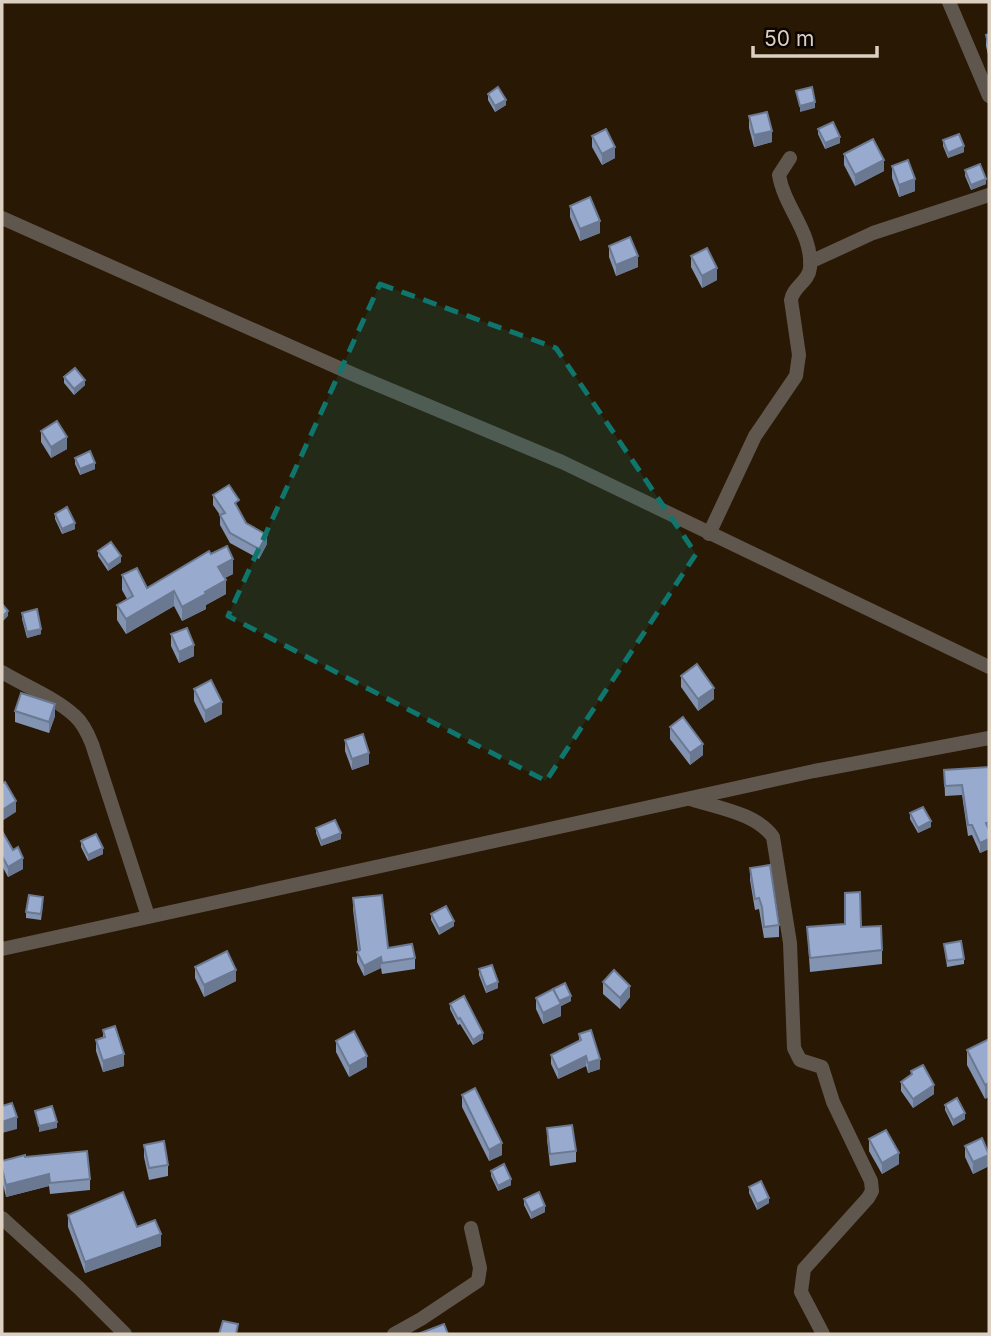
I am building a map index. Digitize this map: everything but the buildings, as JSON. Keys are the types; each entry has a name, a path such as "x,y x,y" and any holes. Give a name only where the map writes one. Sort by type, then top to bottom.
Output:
{"street":[{"path":"949,2 989,96"},
{"path":"709,534 755,436 796,376 799,355 791,300 792,294 807,276 810,262 805,239 780,186 779,175 790,158"},
{"path":"810,262 873,233 989,195"},
{"path":"2,218 357,376 562,462 989,667"},
{"path":"2,672 60,705 76,716 84,727 92,744 148,916"},
{"path":"2,949 814,771 989,738"},
{"path":"690,799 752,820 767,828 773,837 790,943 794,1048 800,1060 822,1068 833,1102 871,1181 872,1191 868,1198 804,1269 801,1292 823,1334"},
{"path":"2,1218 8,1233 79,1288 125,1334"},
{"path":"394,1334 478,1281 480,1268 471,1228"}],"highlighted area":[{"path":"380,284 556,348 696,554 546,781 228,616"}]}
